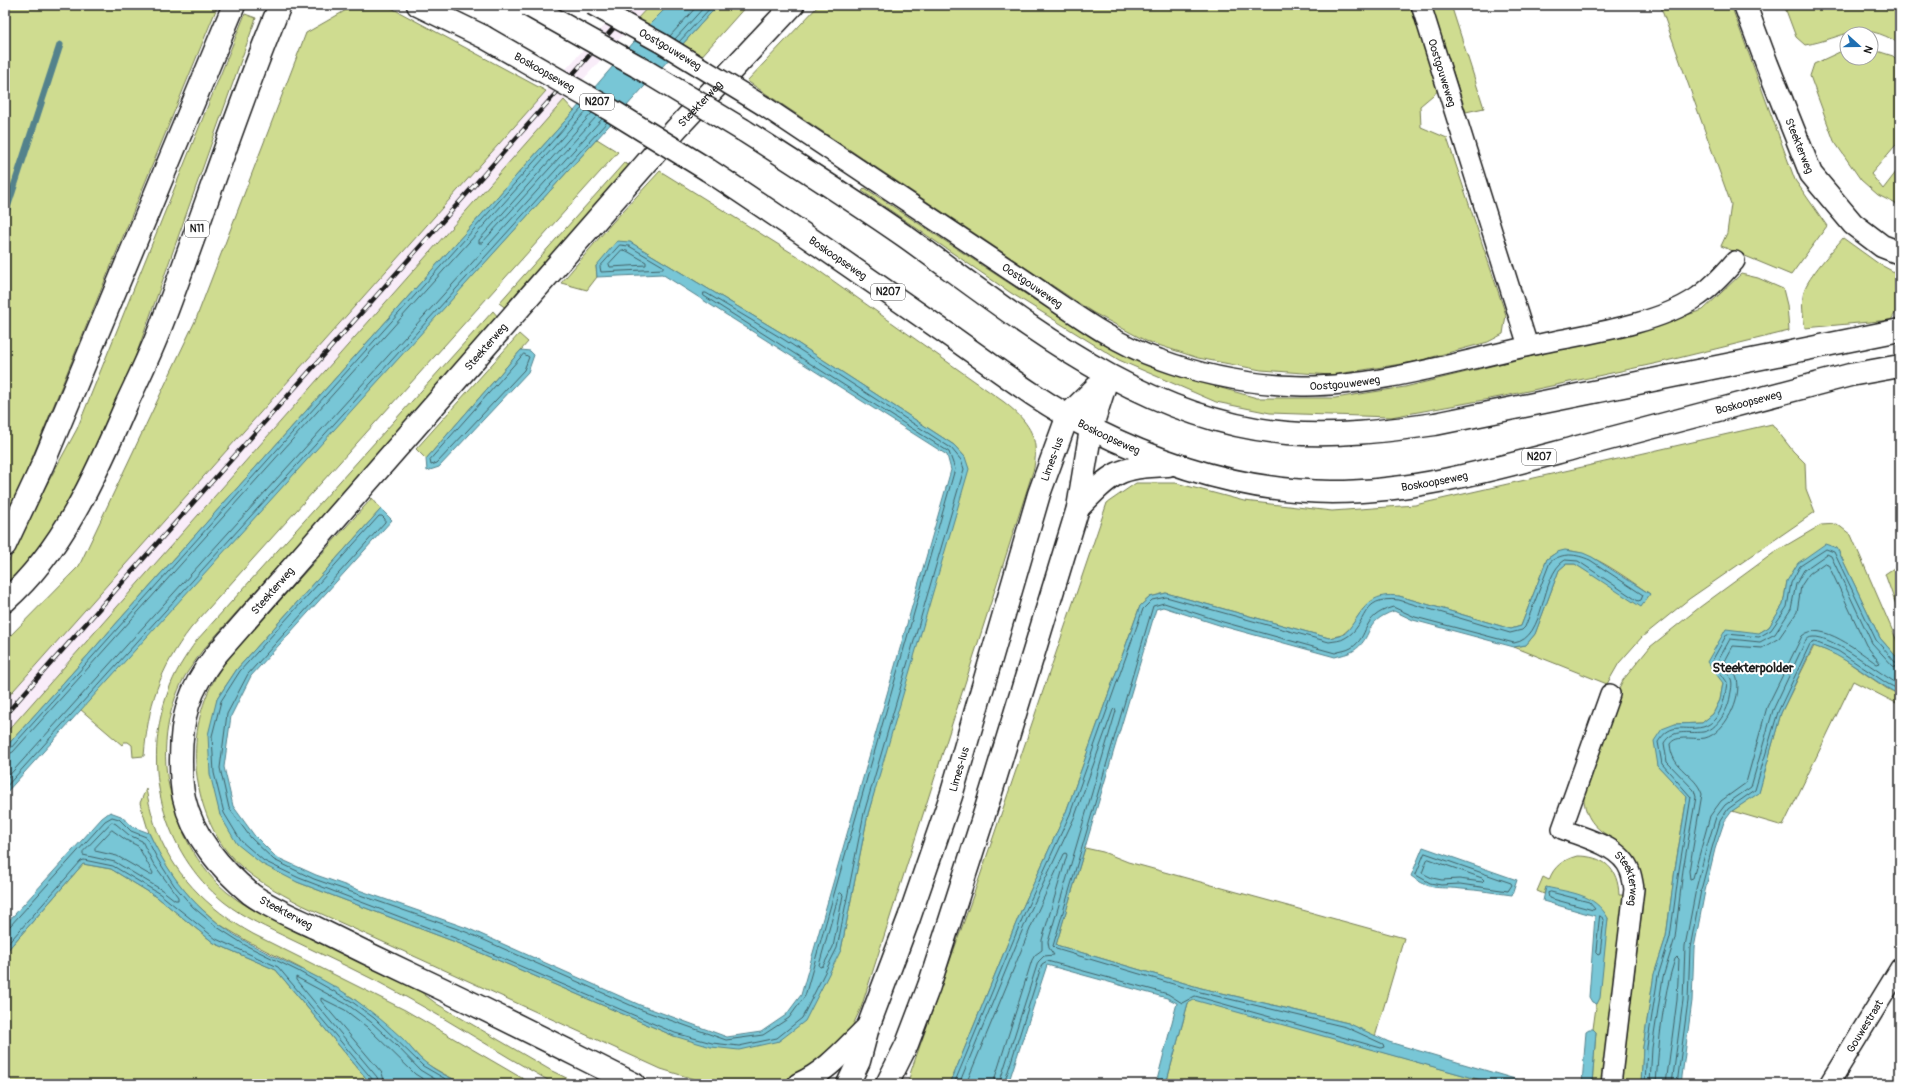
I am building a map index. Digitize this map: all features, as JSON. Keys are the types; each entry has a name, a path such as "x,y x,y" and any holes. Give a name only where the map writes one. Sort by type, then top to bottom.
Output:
{"main road":[{"name":"N11","path":"5,601 39,568 60,536 90,483 115,430 160,327 280,5"},
{"name":"Boskoopseweg","path":"418,5 484,37 609,109 708,170 816,241 1035,395 1091,429 1172,464 1245,484 1333,492 1399,488 1420,485 1523,462 1850,375 1900,366"},
{"path":"528,5 637,66 819,178 900,233 974,288 1044,336 1108,376 1155,398 1203,415 1236,424 1286,433 1308,434 1385,431 1450,421 1900,330"},
{"name":"Steekterweg","path":"634,1084 355,948 252,895 226,871 201,839 192,820 184,798 181,735 186,709 200,675 215,656 677,128 793,5"},
{"name":"Steekterweg","path":"1746,5 1767,64 1812,174 1853,224 1882,246 1900,253"},
{"path":"5,545 46,457 232,7"},
{"path":"897,1084 907,1044 948,930 1078,508 1091,429 1108,376"},
{"name":"Limes-lus","path":"848,1084 859,1061 868,1027 909,918 951,796 1039,494 1068,415 1108,376"},
{"path":"1078,508 1099,486 1116,473 1140,466 1172,464"},
{"path":"799,1084 817,1075 833,1062 868,1027"},
{"path":"887,1084 907,1044"}],"street":[{"name":"Oostgouweweg","path":"592,5 661,42 764,106 1096,327 1157,359 1228,379 1266,384 1327,386 1406,373 1630,324 1676,309 1695,298 1717,281 1735,261"},
{"name":"Oostgouweweg","path":"1421,5 1528,346"},
{"name":"Steekterweg","path":"1610,694 1562,829 1613,850 1624,859 1630,871 1633,883 1634,889 1611,1084"},
{"name":"Gouwestraat","path":"1829,1084 1900,968"}],"shaded area":[{"path":"623,5 650,5 500,172 5,734 5,700"}],"green space":[{"path":"5,5 218,5 5,524"},
{"path":"355,5 386,5 546,91 5,700 5,641 79,566 196,319 306,33"},
{"path":"650,5 669,5 647,27 636,20"},
{"path":"718,5 747,5 699,59 681,46"},
{"path":"819,5 1410,5 1439,90 1420,106 1421,127 1447,138 1506,315 1503,334 1488,342 1414,362 1331,375 1261,370 1198,358 1146,341 1092,312 747,81"},
{"path":"1431,5 1451,5 1484,108 1466,112"},
{"path":"1660,5 1731,5 1795,180 1827,226 1791,275 1721,246 1727,233 1731,204"},
{"path":"1784,5 1900,5 1900,44 1879,34 1879,26 1839,26 1839,36 1805,45 1796,37"},
{"path":"245,14 256,18 108,434 53,532 5,590 5,565 9,561 28,519 77,429"},
{"path":"1839,52 1839,66 1879,66 1879,52 1893,56 1900,63 1900,140 1871,174 1883,189 1900,167 1900,206 1878,195 1861,180 1834,141 1810,76 1814,64"},
{"path":"564,100 574,111 5,748 5,734"},
{"path":"597,139 618,152 191,628 171,658 157,689 152,704 144,756 133,757 132,745 128,742 124,742 122,745 80,709"},
{"path":"624,163 629,165 507,309 499,303"},
{"path":"660,171 808,263 1004,402 1024,421 1034,439 1035,446 1034,468 861,1008 852,1027 835,1049 800,1074 777,1083 710,1084 661,1069 292,900 253,876 236,862 228,853 216,835 207,814 200,793 196,771 198,726 203,704 224,663 372,498 381,509 237,669 217,699 220,815 297,882 458,943 674,1036 779,1041 841,950 868,814 965,457 954,445 785,335 630,242 596,266 597,277 587,290 561,283 611,224"},
{"path":"865,188 1095,340 1133,359 1214,386 1257,398 1335,398 1405,387 1631,332 1703,310 1741,274 1758,278 1783,289 1787,305 1789,331 1658,363 1500,397 1391,417 1270,413 1216,402 1119,360 1011,293 862,191"},
{"path":"1843,238 1879,264 1894,272 1900,292 1900,302 1898,307 1891,320 1805,328 1803,300 1806,285 1821,264"},
{"path":"493,311 499,318 202,651 185,676 173,704 167,734 166,764 168,779 178,819 188,842 201,864 209,874 218,884 237,900 270,919 421,992 437,1004 552,1071 579,1084 556,1084 546,1079 392,989 256,922 232,908 203,882 185,858 172,833 163,806 158,777 157,749 160,720 170,685 184,659 197,640"},
{"path":"519,334 528,342 426,459 416,449"},
{"path":"1772,424 1793,451 1805,463 1806,489 1815,512 1689,599 1642,637 1619,663 1607,684 1514,647 1526,645 1535,634 1559,570 1566,564 1575,564 1588,572 1650,594 1596,559 1573,551 1559,552 1547,559 1521,626 1511,629 1399,596 1363,609 1350,628 1342,635 1329,638 1166,593 1150,597 1140,606 1066,812 1021,911 950,1084 908,1084 911,1071 980,876 1107,503 1136,483 1176,483 1244,501 1332,511 1415,505"},
{"path":"1837,524 1851,535 1900,648 1900,661 1880,638 1837,548 1787,581 1783,605 1769,627 1759,633 1723,683 1720,700 1713,714 1702,723 1675,724 1658,766 1687,796 1666,937 1654,975 1643,1047 1641,1084 1621,1084 1642,909 1642,882 1639,868 1630,854 1607,837 1607,835 1592,822 1586,811 1583,791 1615,696 1623,680 1650,647 1700,607 1775,552 1821,525"},
{"path":"1900,564 1900,616 1885,574"},
{"path":"1814,646 1836,654 1886,688 1900,695 1900,705 1853,681 1783,826 1732,811 1759,792 1781,713"},
{"path":"146,789 154,822 170,857 180,873 206,901 221,913 253,934 405,1010 532,1084 463,1084 425,1063 402,1039 353,998 300,968 247,941 219,924 196,904 178,883 161,858 149,833 140,803"},
{"path":"1085,848 1103,852 1128,862 1404,938 1375,1037 1348,1023 1201,988 1056,945"},
{"path":"1577,856 1595,858 1608,865 1616,878 1619,895 1625,895 1604,1084 1592,1084 1596,1032 1593,1029 1608,918 1546,887 1544,894 1537,891 1543,877 1549,880 1556,867 1567,859"},
{"path":"83,864 111,869 157,897 214,943 276,970 371,1084 5,1084 5,953"},
{"path":"1194,999 1495,1084 1166,1084 1188,1003"}],"water":[{"path":"669,5 718,5 5,794 5,748 574,111 647,27"},
{"path":"617,241 630,242 785,335 954,445 965,457 969,469 868,814 841,950 805,1021 779,1041 739,1050 711,1047 674,1036 458,943 297,882 262,864 237,844 220,815 210,774 208,735 217,699 237,669 381,509 392,520 251,676 231,716 224,767 233,806 254,835 276,857 316,875 467,928 640,1005 727,1037 761,1032 786,1015 801,995 951,470 947,455 662,274 597,277 596,266"},
{"path":"521,350 530,351 534,355 528,372 439,467 427,471 426,459"},
{"path":"1825,544 1837,548 1880,638 1900,661 1900,695 1836,655 1813,646 1781,713 1759,793 1732,811 1724,822 1715,849 1694,948 1692,1001 1681,1084 1641,1084 1643,1047 1654,974 1666,937 1687,797 1658,766 1654,741 1662,729 1675,724 1702,723 1713,714 1720,700 1723,683 1707,662 1726,629 1759,633 1769,627 1783,605 1787,581 1798,563"},
{"path":"1565,550 1583,553 1592,557 1650,594 1641,607 1575,564 1566,564 1559,570 1535,634 1526,645 1514,647 1413,620 1394,611 1377,620 1364,641 1359,646 1351,652 1335,657 1222,626 1163,607 1156,609 1056,945 1201,988 1348,1023 1389,1042 1532,1084 1495,1084 1194,1000 1188,1003 1166,1084 1156,1084 1177,1003 1167,998 1047,965 1008,1084 950,1084 1021,911 1066,812 1140,606 1150,597 1166,593 1329,638 1346,633 1363,609 1372,600 1391,595 1399,596 1511,629 1521,626 1547,559 1557,552"},
{"path":"110,812 121,816 133,827 149,833 178,883 197,904 219,924 251,945 338,988 373,1013 403,1039 423,1061 439,1072 463,1084 371,1084 276,970 214,943 157,897 111,869 83,864 5,953 5,925 102,818"},
{"path":"1423,847 1517,880 1512,895 1436,887 1419,881 1411,876"},
{"path":"1546,887 1581,895 1589,899 1596,903 1608,918 1600,998 1597,1004 1592,1002 1589,997 1595,916 1543,901"},
{"path":"1593,1029 1596,1032 1592,1084 1582,1084 1586,1031"}],"waterway":[{"path":"5,214 60,45"}],"railway":[{"path":"5,715 634,5"}],"district":[{"name":"Steekterpolder","path":"1753,668"}]}
